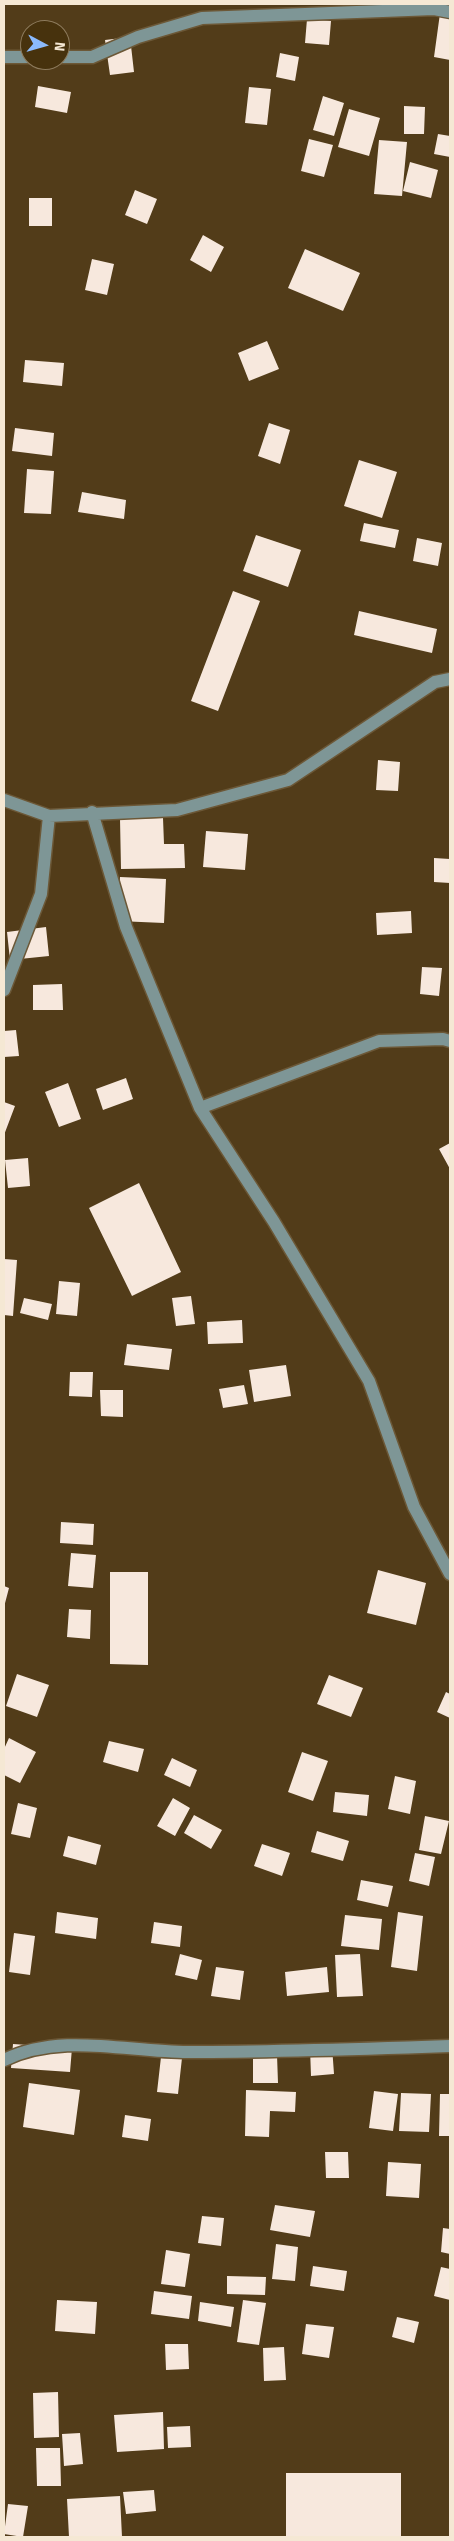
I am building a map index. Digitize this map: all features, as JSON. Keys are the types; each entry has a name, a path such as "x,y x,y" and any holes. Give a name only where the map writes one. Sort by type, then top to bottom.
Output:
{"street":[{"path":"70,57 92,58 138,37 202,18 434,9 450,12"},
{"path":"4,57 20,57"},
{"path":"4,800 49,816 92,812 177,810 288,780 435,682 450,679"},
{"path":"92,812 126,927 200,1108 274,1222 369,1381 414,1507 450,1574"},
{"path":"4,990 41,894 49,816"},
{"path":"200,1108 379,1041 443,1039 450,1042"},
{"path":"4,2060 14,2055 63,2044 185,2052 450,2046"}],"building":[{"path":"441,6 450,8 450,60 434,57"},
{"path":"307,19 331,21 329,45 305,43"},
{"path":"130,37 134,72 110,75 105,40"},
{"path":"280,53 299,57 295,81 276,77"},
{"path":"38,86 71,92 67,113 35,107"},
{"path":"249,87 271,89 267,125 245,123"},
{"path":"323,96 344,103 334,136 313,130"},
{"path":"404,106 425,107 424,134 404,134"},
{"path":"349,109 380,118 369,156 338,147"},
{"path":"438,134 450,136 450,157 434,154"},
{"path":"309,139 333,145 324,177 301,171"},
{"path":"379,140 407,142 402,196 374,194"},
{"path":"410,162 438,170 431,198 403,191"},
{"path":"135,190 157,199 147,224 125,215"},
{"path":"29,198 52,198 52,226 29,226"},
{"path":"203,235 224,247 211,272 190,260"},
{"path":"305,249 360,273 343,311 288,288"},
{"path":"92,259 114,264 107,295 85,290"},
{"path":"267,341 279,369 249,381 238,353"},
{"path":"25,360 64,363 62,386 23,382"},
{"path":"269,423 290,430 280,464 258,456"},
{"path":"15,428 54,433 52,456 12,451"},
{"path":"359,460 397,472 382,518 344,506"},
{"path":"27,469 54,471 51,514 24,513"},
{"path":"82,492 126,500 124,519 78,512"},
{"path":"364,523 399,530 395,548 360,541"},
{"path":"256,535 301,550 288,587 243,571"},
{"path":"417,538 442,543 438,566 413,561"},
{"path":"233,591 260,601 218,711 191,701"},
{"path":"359,611 437,629 432,653 354,635"},
{"path":"378,760 400,762 398,791 376,790"},
{"path":"163,818 164,844 184,844 185,868 121,869 120,819"},
{"path":"206,831 248,834 245,870 203,867"},
{"path":"434,858 450,859 450,883 434,882"},
{"path":"120,877 166,879 164,923 118,921"},
{"path":"411,911 412,933 377,935 376,913"},
{"path":"46,927 49,956 10,960 7,932"},
{"path":"422,967 442,968 439,996 420,994"},
{"path":"62,984 63,1010 33,1010 33,985"},
{"path":"16,1030 19,1056 4,1057 4,1031"},
{"path":"126,1078 133,1099 103,1110 96,1089"},
{"path":"68,1083 81,1119 59,1127 45,1092"},
{"path":"4,1102 15,1106 4,1135"},
{"path":"450,1143 450,1169 439,1149"},
{"path":"28,1158 30,1186 8,1188 5,1160"},
{"path":"139,1183 181,1272 132,1296 89,1208"},
{"path":"4,1259 17,1260 13,1316 4,1315"},
{"path":"59,1281 80,1283 77,1316 56,1314"},
{"path":"191,1296 195,1324 176,1326 172,1298"},
{"path":"24,1298 52,1304 48,1320 20,1313"},
{"path":"242,1320 243,1343 208,1344 207,1322"},
{"path":"127,1344 172,1349 169,1370 124,1365"},
{"path":"286,1365 291,1396 254,1402 249,1370"},
{"path":"70,1372 93,1372 92,1397 69,1396"},
{"path":"244,1385 248,1404 223,1408 219,1389"},
{"path":"100,1390 123,1390 123,1417 101,1416"},
{"path":"61,1522 94,1524 93,1545 60,1543"},
{"path":"71,1553 96,1555 93,1588 68,1586"},
{"path":"378,1570 426,1583 416,1625 367,1613"},
{"path":"110,1572 148,1572 148,1665 110,1664"},
{"path":"4,1586 9,1588 4,1607"},
{"path":"69,1609 91,1610 90,1639 67,1637"},
{"path":"17,1674 49,1685 37,1717 6,1706"},
{"path":"329,1675 363,1688 351,1717 317,1704"},
{"path":"446,1692 450,1694 450,1718 437,1712"},
{"path":"9,1738 36,1752 20,1783 4,1775 4,1749"},
{"path":"109,1741 144,1749 138,1772 103,1762"},
{"path":"302,1752 328,1761 313,1801 288,1792"},
{"path":"172,1758 197,1770 190,1787 164,1775"},
{"path":"395,1776 416,1781 410,1814 388,1809"},
{"path":"335,1792 369,1795 367,1816 333,1812"},
{"path":"173,1798 190,1808 175,1836 157,1826"},
{"path":"18,1803 37,1808 30,1838 11,1834"},
{"path":"194,1815 222,1830 211,1849 184,1833"},
{"path":"425,1816 449,1821 441,1854 419,1850"},
{"path":"317,1831 349,1841 343,1861 311,1852"},
{"path":"68,1836 101,1845 96,1865 63,1856"},
{"path":"262,1844 290,1853 282,1876 254,1866"},
{"path":"415,1853 435,1857 429,1886 409,1881"},
{"path":"361,1880 393,1886 388,1907 357,1900"},
{"path":"57,1912 98,1918 96,1939 55,1933"},
{"path":"398,1912 423,1916 417,1971 391,1967"},
{"path":"345,1915 382,1919 379,1950 341,1946"},
{"path":"154,1922 182,1926 180,1947 151,1943"},
{"path":"14,1933 35,1936 30,1975 9,1972"},
{"path":"180,1954 202,1960 197,1980 175,1975"},
{"path":"360,1954 363,1996 337,1997 335,1955"},
{"path":"216,1967 244,1971 240,2000 211,1996"},
{"path":"327,1967 329,1992 287,1996 285,1972"},
{"path":"13,2044 72,2048 70,2072 11,2068"},
{"path":"332,2046 334,2074 311,2076 310,2048"},
{"path":"253,2055 277,2055 278,2083 253,2083"},
{"path":"161,2057 182,2058 178,2094 157,2092"},
{"path":"29,2083 80,2090 74,2135 23,2127"},
{"path":"246,2090 296,2092 295,2112 270,2111 269,2137 245,2136"},
{"path":"374,2091 398,2094 393,2131 369,2128"},
{"path":"401,2093 431,2094 429,2132 399,2131"},
{"path":"440,2094 450,2094 450,2136 439,2136"},
{"path":"125,2115 151,2119 148,2141 122,2137"},
{"path":"325,2152 348,2152 349,2178 326,2178"},
{"path":"388,2162 421,2164 419,2198 386,2196"},
{"path":"275,2205 315,2211 310,2237 270,2230"},
{"path":"202,2216 224,2218 221,2246 198,2243"},
{"path":"443,2228 450,2229 450,2254 441,2252"},
{"path":"276,2244 298,2247 295,2281 272,2279"},
{"path":"166,2250 190,2254 185,2287 161,2284"},
{"path":"313,2266 347,2271 344,2291 310,2286"},
{"path":"441,2267 450,2269 450,2300 434,2296"},
{"path":"227,2276 266,2277 265,2295 227,2294"},
{"path":"154,2291 192,2296 189,2319 151,2314"},
{"path":"57,2300 97,2302 95,2334 55,2331"},
{"path":"243,2300 266,2303 259,2345 237,2342"},
{"path":"200,2302 234,2307 231,2327 198,2321"},
{"path":"397,2317 419,2322 414,2343 392,2337"},
{"path":"306,2324 334,2327 329,2358 302,2354"},
{"path":"165,2344 188,2344 189,2369 166,2370"},
{"path":"284,2347 286,2380 264,2381 263,2348"},
{"path":"58,2392 59,2437 34,2438 33,2393"},
{"path":"163,2412 164,2449 117,2452 114,2415"},
{"path":"190,2426 191,2447 168,2448 167,2427"},
{"path":"80,2433 83,2464 64,2466 62,2434"},
{"path":"36,2448 60,2448 61,2486 37,2486"},
{"path":"286,2473 401,2473 401,2537 286,2537"},
{"path":"154,2490 156,2511 126,2514 123,2492"},
{"path":"120,2496 122,2537 69,2537 67,2499"},
{"path":"8,2504 28,2506 23,2537 4,2534"}]}
